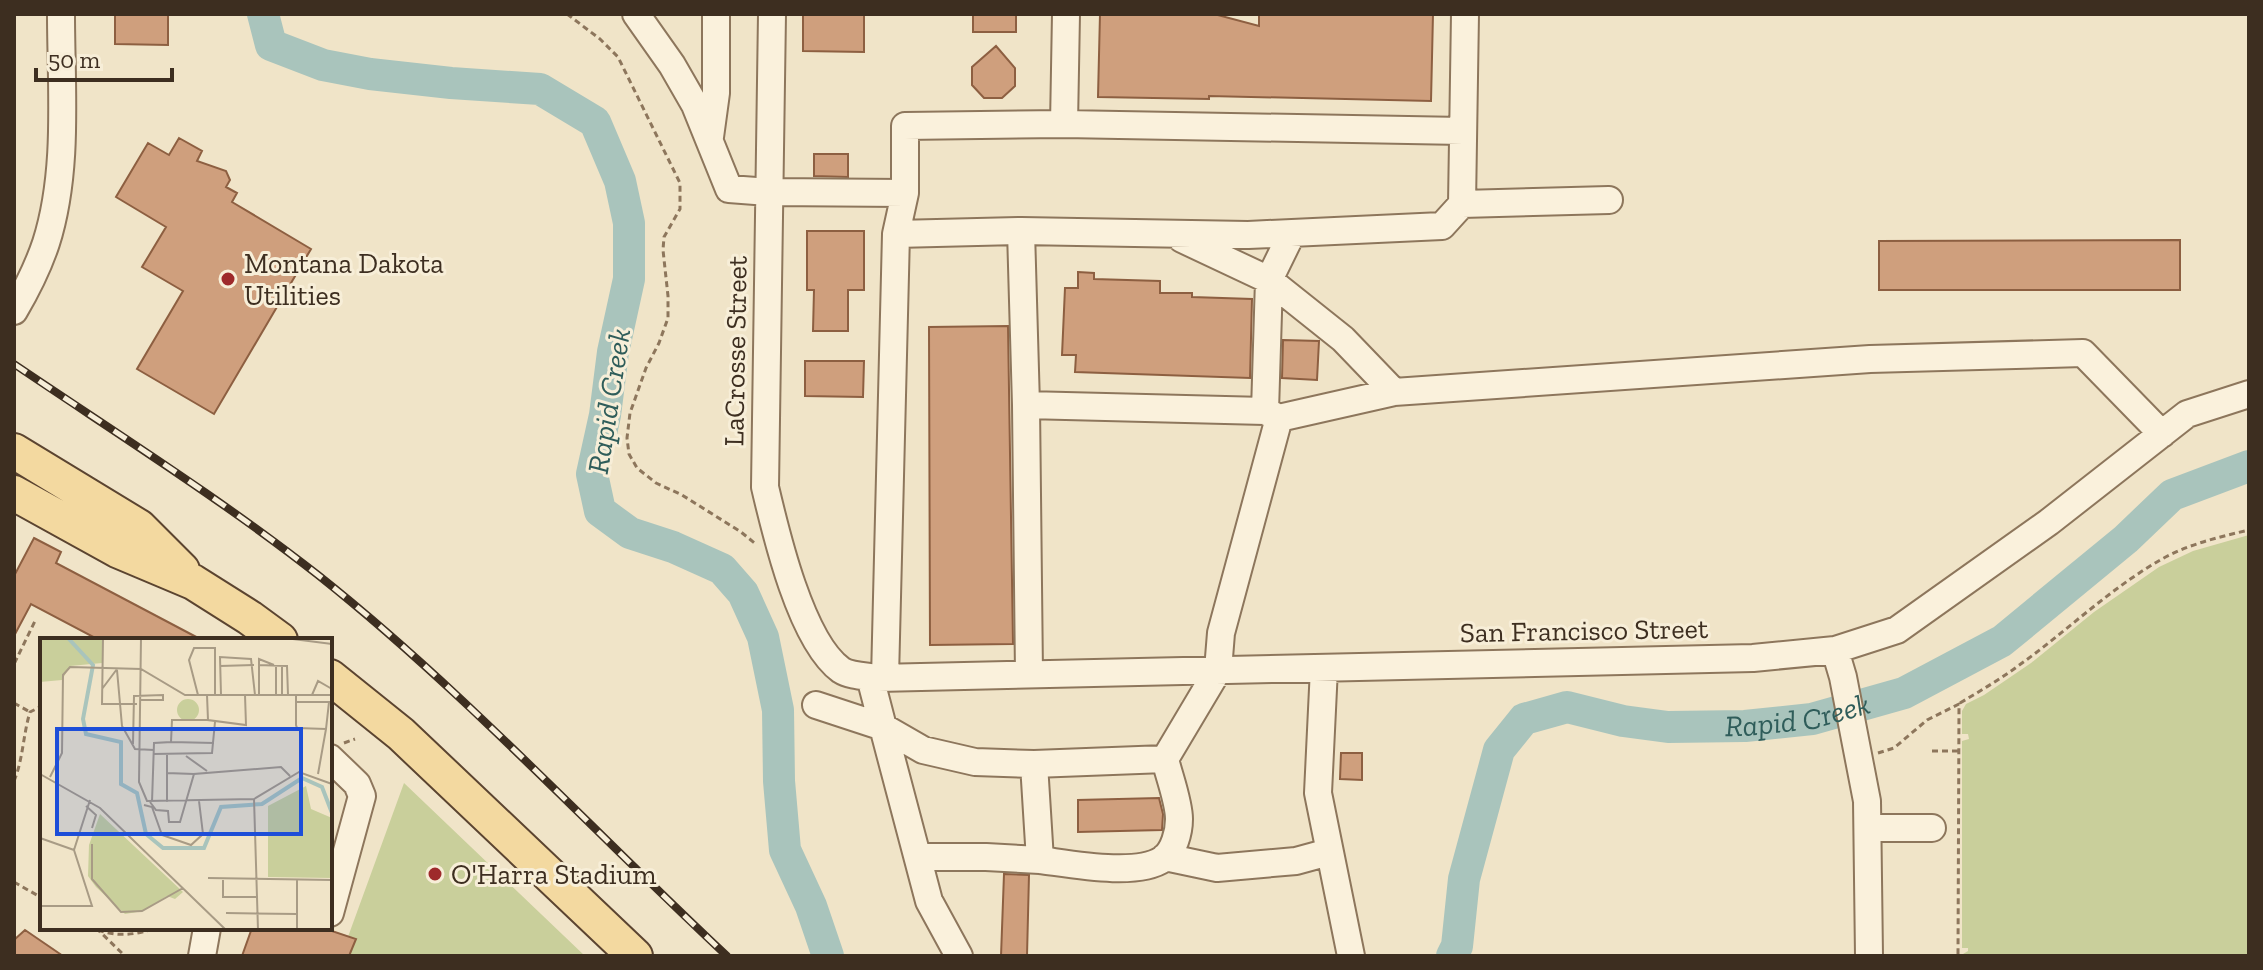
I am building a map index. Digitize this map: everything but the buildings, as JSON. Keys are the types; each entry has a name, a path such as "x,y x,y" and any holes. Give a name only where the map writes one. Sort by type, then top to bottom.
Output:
{"main road":[{"path":"14,451 139,527 193,582"},
{"path":"14,493 117,550 193,582 277,638"},
{"path":"332,679 401,734 635,956"}],"street":[{"path":"14,311 46,242 56,193 61,138 61,14"},
{"path":"636,14 695,105 729,189 905,193"},
{"path":"709,141 716,93 716,14"},
{"name":"LaCrosse Street","path":"772,14 765,487 781,557 816,642 842,671"},
{"path":"1064,124 1066,14"},
{"path":"896,234 1021,231 1248,235 1442,226 1462,204 1465,14"},
{"path":"959,956 929,901 883,727 878,677 896,234 905,193 905,126 1064,124 1463,131"},
{"path":"1462,204 1609,200"},
{"path":"1021,231 1029,674"},
{"path":"919,857 1040,860 1106,868 1148,866 1165,857 1176,840 1179,817 1165,759 1218,670 1221,633 1272,415 1269,280 1292,233"},
{"path":"1171,234 1269,280 1343,339 1394,392"},
{"path":"1026,405 1272,415 1394,392 1870,359 2083,353 2162,434"},
{"name":"San Francisco Street","path":"842,671 878,677 1324,668 1753,658 1835,650 1897,630 2049,522 2187,414 2249,394"},
{"path":"1835,650 1867,757 1869,956"},
{"path":"1324,668 1318,793 1351,956"},
{"path":"816,705 883,727 923,750 975,762 1034,764 1165,759"},
{"path":"332,760 357,784 362,796 332,906"},
{"path":"1034,764 1040,860"},
{"path":"1869,828 1932,828"},
{"path":"1165,857 1217,868 1296,861 1329,852"},
{"path":"202,956 207,930"}],"path":[{"path":"567,14 618,57 680,183 680,209 664,237 668,318 630,413 629,454 637,468 656,483 741,532 768,554 781,557"},
{"path":"1867,757 1894,748 1927,720 1959,704 2021,664 2076,619 2163,558 2200,542 2249,530"},
{"path":"14,663 36,619"},
{"path":"14,703 30,712"},
{"path":"1958,956 1959,704"},
{"path":"14,781 30,712 40,707"},
{"path":"1932,751 1959,751"},
{"path":"14,882 40,897"},
{"path":"98,930 125,956"},
{"path":"100,930 111,934 150,930"}],"green space":[{"path":"2249,535 2249,956 1963,956 1968,951 1968,948 1962,948 1962,741 1969,739 1968,734 1962,734 1962,711 1966,704 2031,663 2094,612 2159,567 2193,551"},
{"name":"O'Harra Stadium","path":"404,783 585,956 341,956"}],"waterway":[{"name":"Rapid Creek","path":"263,14 271,45 323,65 451,83 540,89 595,122 620,181 629,223 629,279 592,474 600,511 630,533 673,547 722,569 743,593 763,637 778,710 779,781 785,850 811,906 828,956"},
{"name":"Rapid Creek","path":"1452,956 1457,946 1464,879 1499,750 1524,719 1567,707 1623,721 1668,727 1745,726 1812,719 1904,693 2002,641 2126,539 2172,495 2249,466"}],"railway":[{"path":"14,364 244,520 372,619 476,713 727,956"}],"place":[{"name":"Montana Dakota Utilities","path":"228,279"},
{"name":"O'Harra Stadium","path":"435,874"}]}
